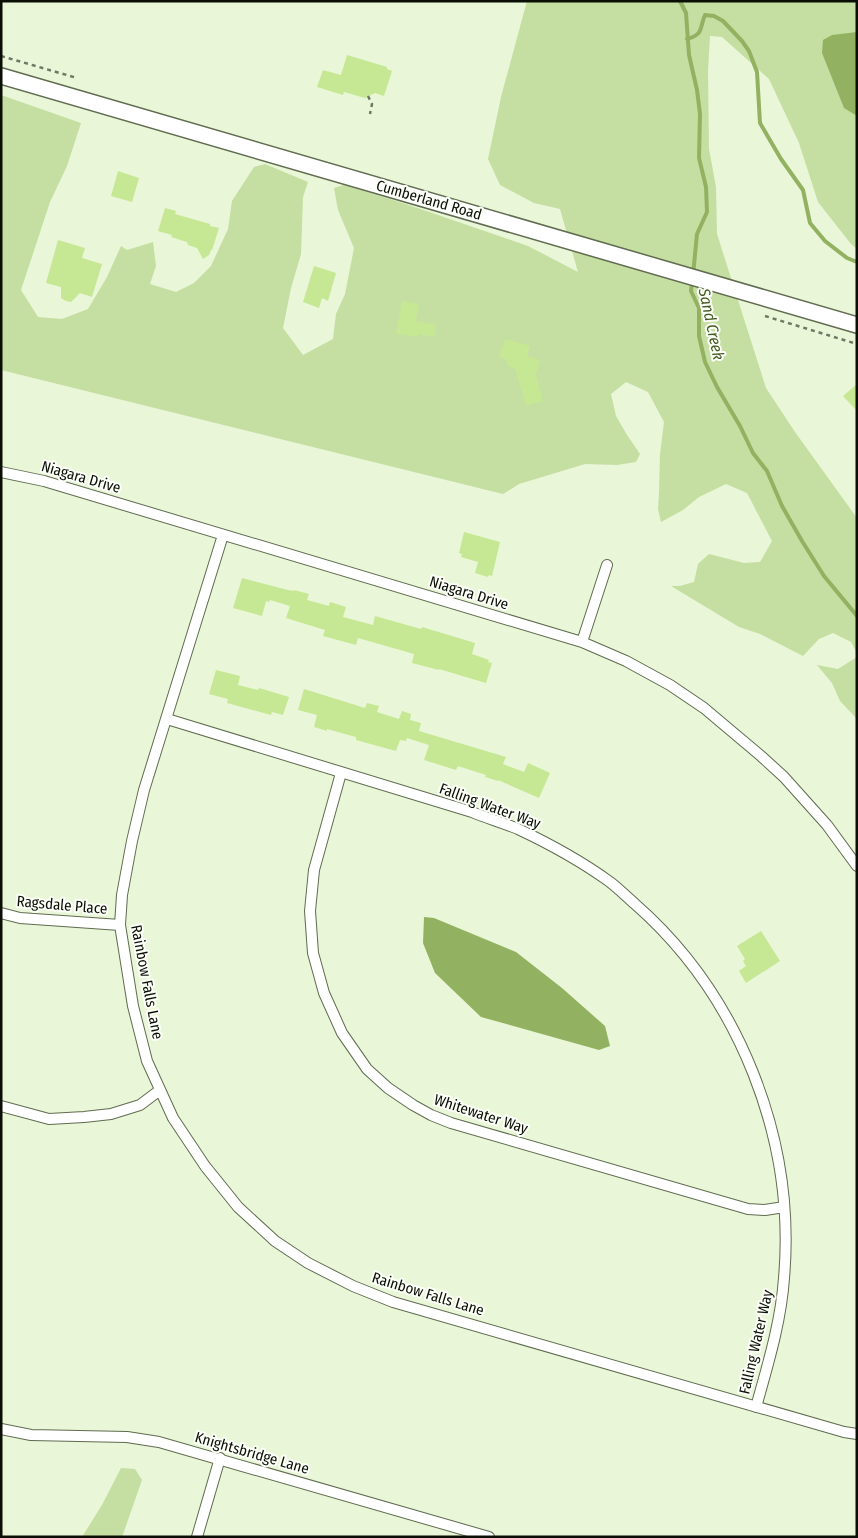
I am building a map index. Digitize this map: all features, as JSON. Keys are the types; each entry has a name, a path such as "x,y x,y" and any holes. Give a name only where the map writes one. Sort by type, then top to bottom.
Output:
{"main road":[{"name":"Cumberland Road","path":"1,76 857,325"}],"street":[{"name":"Niagara Drive","path":"1,472 44,481 582,642 626,662 670,685 704,708 762,756 784,777 827,825 857,866"},
{"name":"Rainbow Falls Lane","path":"223,535 144,790 122,894 120,925 133,1006 148,1061 173,1118 205,1166 238,1207 275,1241 308,1263 353,1286 393,1302 756,1407 857,1434"},
{"path":"582,642 607,565"},
{"name":"Falling Water Way","path":"167,719 472,812 517,828 560,850 611,883 651,918 671,939 701,977 731,1026 747,1058 767,1113 781,1175 786,1250 781,1308 776,1334 756,1407"},
{"name":"Whitewater Way","path":"341,773 314,870 310,911 313,953 324,993 342,1033 368,1069 388,1088 413,1105 451,1123 748,1209 765,1210 784,1207"},
{"name":"Ragsdale Place","path":"1,913 20,918 120,925"},
{"path":"1,1106 50,1119 84,1117 111,1114 140,1105 160,1090"},
{"name":"Knightsbridge Lane","path":"1,1430 31,1435 127,1437 149,1440 220,1458 490,1537"},
{"path":"197,1537 220,1458"}],"path":[{"path":"1,56 77,78"},
{"path":"368,96 372,104 370,114"},
{"path":"765,316 857,344"}],"shaded area":[{"path":"527,1 857,1 857,249 818,202 799,143 769,79 722,37 710,36 708,71 709,149 716,187 717,234 766,388 857,518 857,653 851,642 833,633 819,639 803,656 760,634 739,627 671,586 680,586 694,582 698,564 709,554 744,563 760,562 772,541 747,493 726,484 699,497 683,510 661,522 658,509 660,454 664,422 648,392 626,382 611,394 616,416 640,454 636,462 617,465 585,464 519,484 503,494 1,370 1,95 81,123 67,166 50,202 21,290 38,317 62,319 88,309 107,277 121,246 127,250 153,242 156,266 150,284 176,292 194,283 211,266 228,229 232,201 254,167 265,164 308,182 303,197 301,254 291,288 283,328 303,355 333,339 336,314 345,294 354,248 338,210 334,188 344,185 528,246 578,272 560,209 534,203 500,185 488,159 501,97"},
{"path":"857,32 857,116 844,108 822,53 823,40 832,35"},
{"path":"857,657 857,719 840,701 832,683 817,665 838,669"},
{"path":"424,917 434,918 516,952 562,988 605,1026 610,1046 599,1050 481,1017 435,973 423,943"},
{"path":"121,1468 135,1469 142,1480 122,1537 82,1537 102,1505"}],"building":[{"path":"347,55 387,67 387,69 392,71 384,96 375,93 365,98 344,92 343,95 317,87 323,70 341,75"},
{"path":"118,171 139,178 132,202 111,196"},
{"path":"165,208 176,211 175,214 219,228 209,255 203,259 197,248 188,245 187,242 171,237 172,235 158,231"},
{"path":"58,240 85,248 82,258 102,264 92,297 80,293 71,302 66,301 61,298 61,287 46,283"},
{"path":"314,266 336,273 328,301 322,298 319,308 303,302"},
{"path":"402,301 419,304 416,321 436,325 434,337 419,334 418,337 396,334"},
{"path":"505,339 530,346 527,356 540,360 536,375 543,401 526,406 515,368 508,366 505,359 499,357"},
{"path":"857,384 857,411 843,396"},
{"path":"464,532 500,542 492,576 489,575 488,577 475,573 478,562 461,557 462,554 459,553"},
{"path":"242,578 309,594 307,600 329,606 330,602 346,607 343,617 373,625 375,616 421,629 422,627 475,643 472,654 489,660 488,662 492,663 486,683 412,663 414,654 358,638 356,645 323,636 325,630 286,618 290,606 270,600 269,602 266,601 262,616 233,608"},
{"path":"216,670 240,676 238,685 258,690 259,688 289,697 283,715 272,712 271,715 227,703 228,699 209,694"},
{"path":"304,689 365,708 367,703 379,706 377,712 399,719 402,711 411,714 410,720 421,723 419,731 506,757 503,764 524,772 528,763 550,773 539,798 498,780 485,777 486,775 458,766 456,770 424,760 429,745 407,738 406,741 400,740 396,751 356,740 356,737 314,727 317,715 298,710"},
{"path":"761,931 780,961 746,983 739,971 746,966 743,961 745,959 737,946"}],"waterway":[{"name":"Sand Creek","path":"680,1 686,13 689,55 697,90 700,114 699,158 706,187 707,212 697,234 693,275"},
{"path":"687,39 699,33 705,15 714,16 723,21 742,41 749,51 757,72 760,123 781,159 803,190 810,223 825,241 847,258 857,262"},
{"name":"Sand Creek","path":"692,282 691,291 699,308 699,336 705,362 717,387 740,426 753,453 767,471 782,506 802,541 824,576 857,616"}]}
